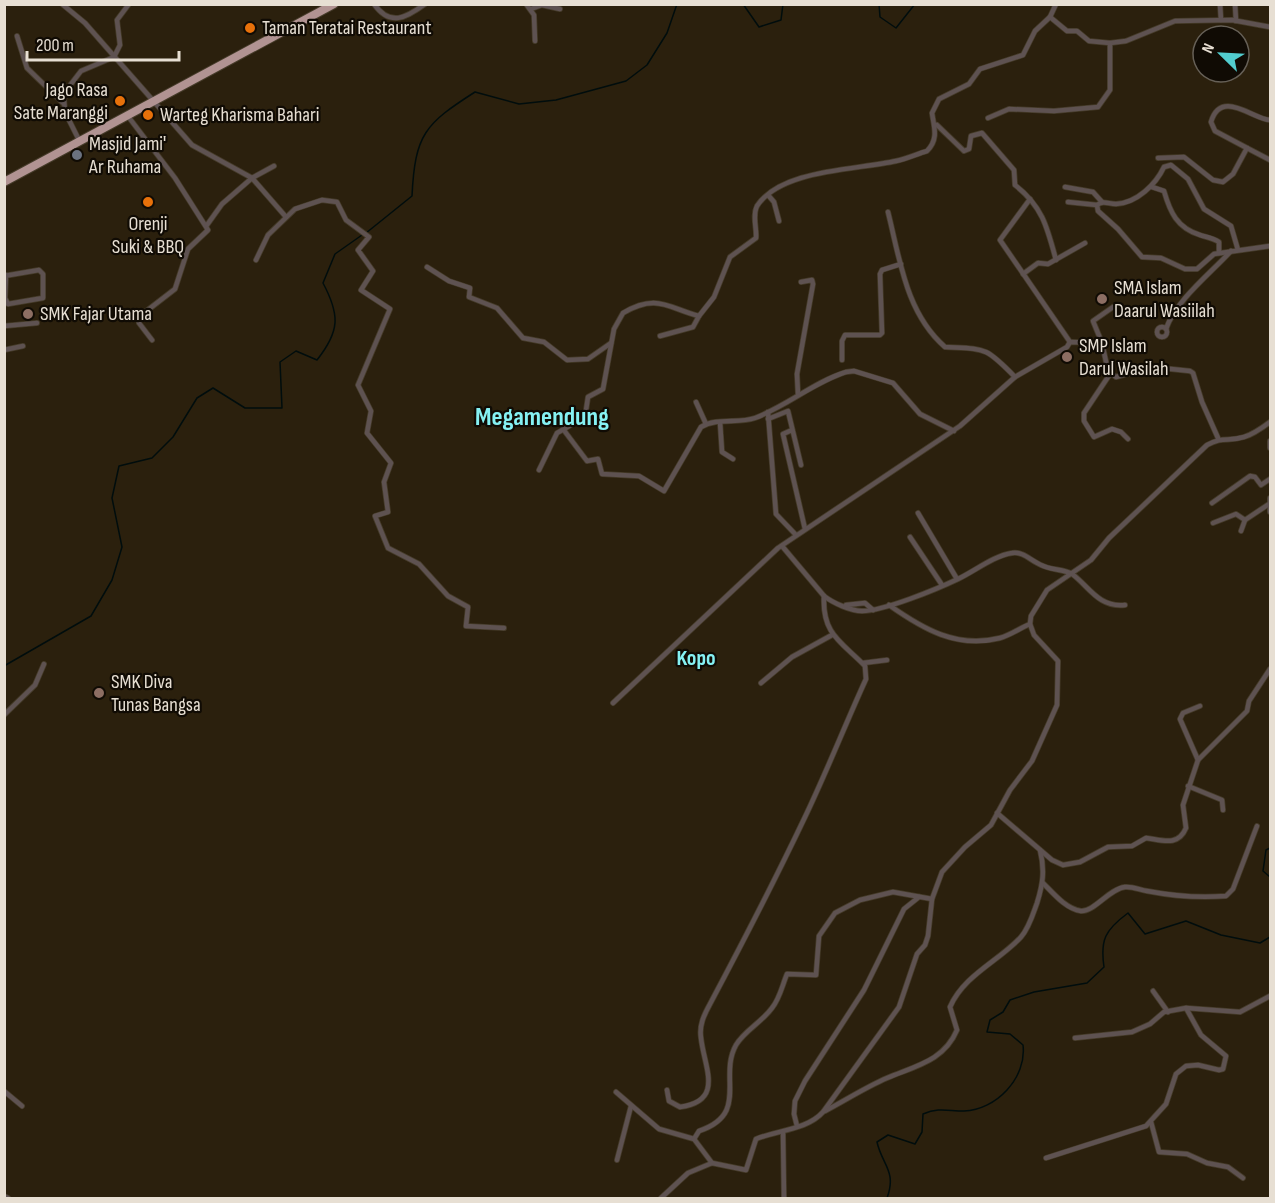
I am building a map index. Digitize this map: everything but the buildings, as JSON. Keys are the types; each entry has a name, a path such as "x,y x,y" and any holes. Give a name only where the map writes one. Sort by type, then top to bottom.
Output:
{"highway":[{"path":"4,182 334,4"}],"street":[{"path":"62,4 85,22 192,145 252,178 286,217"},
{"path":"63,103 71,84 81,71 114,57 120,45 116,23 129,4"},
{"path":"374,4 383,14 395,20 405,18 425,4"},
{"path":"526,4 531,9 535,41"},
{"path":"1056,4 1050,17 1037,28 1023,55 983,67 969,84 939,99 932,113 937,125 965,151 969,149 971,136 982,133 1014,170 1015,185 1030,196 1044,218 1056,260"},
{"path":"1220,4 1221,20"},
{"path":"1235,4 1236,21"},
{"path":"531,9 540,5 560,9"},
{"path":"1050,17 1067,31 1077,31 1089,41 1110,43 1126,41 1172,21 1221,20 1270,27"},
{"path":"18,36 27,68 63,103 66,116 79,141"},
{"path":"988,118 1009,109 1054,111 1098,107 1110,90 1110,43"},
{"path":"1270,120 1241,108 1216,111 1211,122 1215,131 1270,160"},
{"path":"127,115 207,225"},
{"path":"660,336 693,327 714,297 730,257 756,238 756,209 785,184 817,174 898,161 927,151 937,125"},
{"path":"1158,158 1184,158 1213,180 1221,182 1233,174 1247,148"},
{"path":"1068,202 1100,204 1123,202 1152,187 1166,165 1180,170 1192,184 1204,208 1230,226 1238,250"},
{"path":"152,340 142,327 140,316 175,289 188,249 207,233 207,225 222,204 252,178 274,166"},
{"path":"1065,187 1093,192 1100,204 1098,211 1144,258 1161,258 1177,267 1193,270 1211,255 1270,246"},
{"path":"1152,187 1164,191 1169,209 1178,223 1196,234 1217,240 1220,246 1219,253"},
{"path":"770,197 779,221"},
{"path":"1030,199 1000,239 1070,342"},
{"path":"256,260 264,241 296,208 331,200 338,204 346,220 369,237 358,251 373,272 361,290 388,305 390,311 358,387 370,408 367,433 391,463 384,482 388,512 375,516 384,540 391,550 419,564 448,596 468,607 466,626 504,628"},
{"path":"888,212 911,301 943,346 980,349 1015,377"},
{"path":"1023,274 1039,262 1047,265 1085,243"},
{"path":"1166,328 1169,319 1193,288 1231,251"},
{"path":"842,360 842,341 845,335 880,335 882,333 880,274 882,270 901,264"},
{"path":"427,267 446,280 470,288 469,298 497,308 523,338 544,342 567,360 588,359 611,343"},
{"path":"40,271 43,274 43,298 8,304 5,298 5,275 40,271"},
{"path":"798,394 797,378 813,284 812,280 801,282"},
{"path":"539,470 547,457 553,438 563,429 585,417 588,397 603,389 611,343 619,317 636,307 664,303 699,316"},
{"path":"1113,307 1093,321 1102,343 1110,374 1084,413 1084,421 1088,432 1094,437 1112,429 1128,438"},
{"path":"4,326 37,323"},
{"path":"613,703 782,546 954,431 1015,377 1066,347 1070,342"},
{"path":"1070,342 1102,343"},
{"path":"4,350 23,346"},
{"path":"1110,374 1118,377 1155,367 1190,371 1193,373 1202,402 1218,438"},
{"path":"563,429 587,461 598,459 602,474 639,476 664,491 685,458 696,432 706,424 752,419 835,375 854,371 895,385 920,414 954,431"},
{"path":"696,402 706,424"},
{"path":"768,419 787,410 801,465"},
{"path":"768,412 776,514 796,535"},
{"path":"720,422 723,454 733,459"},
{"path":"662,1198 688,1173 712,1163 746,1170 756,1139 783,1132 817,1118 823,1112 899,1007 917,954 925,945 928,936 932,899 944,869 965,847 988,829 1010,790 1032,761 1057,703 1058,661 1034,635 1030,624 1031,616 1047,590 1091,560 1109,538 1194,455 1218,438 1243,438 1270,422"},
{"path":"792,430 783,433 805,529"},
{"path":"1270,441 1270,448"},
{"path":"786,450 797,447"},
{"path":"1212,503 1250,476 1255,477 1261,485 1270,479"},
{"path":"1270,501 1270,512"},
{"path":"1241,531 1245,520 1270,501"},
{"path":"918,513 957,579"},
{"path":"1213,523 1230,515 1240,515 1245,520"},
{"path":"910,537 942,585"},
{"path":"782,546 824,596 832,602 858,610 873,610 942,585 1004,555 1017,552 1047,568 1071,574 1092,595 1118,606 1125,605"},
{"path":"667,1090 669,1101 680,1107 696,1102 708,1089 709,1078 700,1037 703,1018 751,929 833,757 867,675 863,663 841,646 832,635 824,614 824,596"},
{"path":"889,604 936,633 962,641 1001,638 1030,624"},
{"path":"761,683 792,657 832,635"},
{"path":"863,663 887,660"},
{"path":"4,715 35,685 44,664"},
{"path":"997,813 1057,863 1070,865 1111,846 1132,846 1146,838 1164,843 1173,841 1181,836 1186,828 1183,805 1198,760 1247,711 1250,701 1270,669"},
{"path":"1198,760 1180,719 1183,713 1200,706"},
{"path":"1188,786 1222,800 1223,810"},
{"path":"1043,884 1063,902 1081,911 1089,909 1104,896 1127,886 1148,891 1209,898 1226,896 1233,889 1257,826"},
{"path":"823,1112 886,1079 927,1063 944,1052 957,1030 950,1007 952,1002 968,982 1022,936 1043,884 1044,866 1039,847"},
{"path":"694,1138 699,1131 710,1127 723,1116 731,1094 730,1063 734,1050 740,1040 771,1010 787,974 816,975 819,936 832,916 869,897 902,892 932,899"},
{"path":"797,1126 794,1114 795,1101 805,1081 864,990 904,909 919,897"},
{"path":"1153,991 1168,1012"},
{"path":"1075,1038 1132,1032 1150,1024 1158,1015 1186,1008 1240,1012 1270,996"},
{"path":"1046,1158 1089,1142 1140,1130 1151,1122 1170,1098 1175,1075 1181,1068 1198,1065 1220,1070 1226,1063 1225,1054 1201,1035 1186,1008"},
{"path":"4,1091 22,1106"},
{"path":"616,1092 659,1129 694,1138 712,1163"},
{"path":"617,1160 631,1106"},
{"path":"1151,1122 1159,1152 1187,1154 1207,1163 1228,1167 1243,1178"},
{"path":"783,1132 784,1198"}],"waterway":[{"path":"366,233 412,196 416,158 420,144 426,133 444,113 475,92 519,104 556,100 626,81 647,65 667,33 677,4"},
{"path":"743,4 759,27 781,20 783,4"},
{"path":"879,4 880,17 896,28 915,4"},
{"path":"4,666 91,616 112,580 122,547 112,498 119,466 152,458 173,437 197,398 213,388 245,408 282,408 280,362 296,351 317,360 325,350 333,331 335,314 323,283 335,254 362,235"},
{"path":"1270,848 1266,850 1263,871 1270,877"},
{"path":"887,1198 890,1189 890,1174 877,1142 888,1135 915,1144 922,1132 923,1114 939,1110 976,1109 987,1105 1007,1090 1020,1069 1023,1045 1010,1034 987,1032 990,1020 1003,1012 1010,1000 1034,992 1087,983 1104,967 1103,950 1109,930 1128,913 1145,934 1186,921 1221,935 1260,943 1270,937"}],"place":[{"name":"Taman Teratai Restaurant","path":"250,28"},
{"name":"Jago Rasa Sate Maranggi","path":"120,101"},
{"name":"Warteg Kharisma Bahari","path":"148,115"},
{"name":"Masjid Jami' Ar Ruhama","path":"77,155"},
{"name":"Orenji Suki & BBQ","path":"148,202"},
{"name":"SMA Islam Daarul Wasiilah","path":"1102,299"},
{"name":"SMK Fajar Utama","path":"28,314"},
{"name":"SMP Islam Darul Wasilah","path":"1067,357"},
{"name":"SMK Diva Tunas Bangsa","path":"99,693"}],"district":[{"name":"Megamendung","path":"542,417"},
{"name":"Kopo","path":"696,658"}]}
